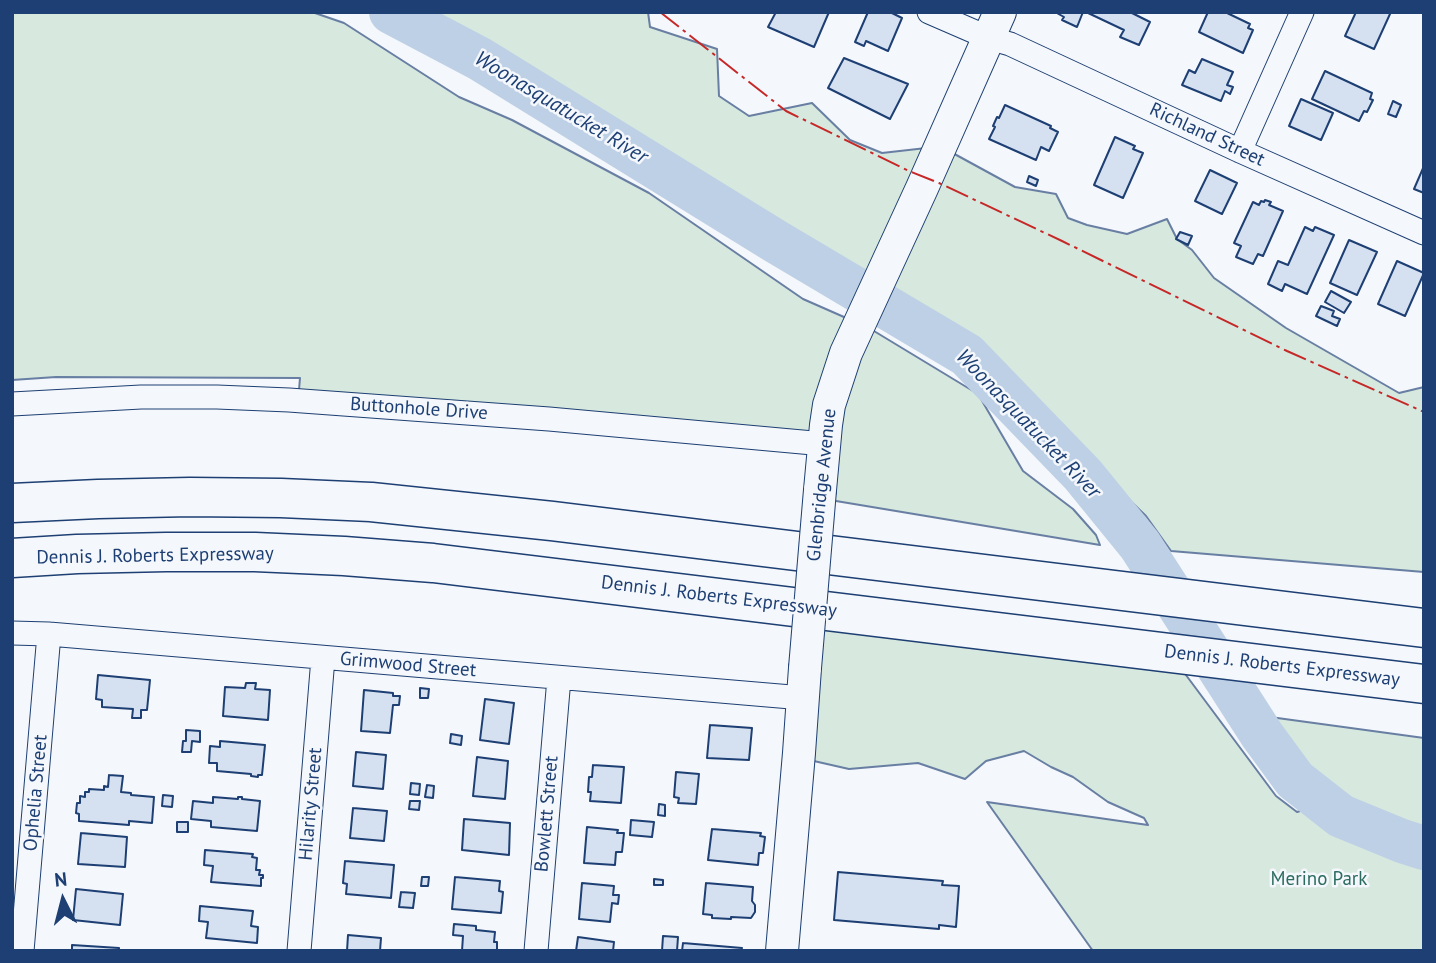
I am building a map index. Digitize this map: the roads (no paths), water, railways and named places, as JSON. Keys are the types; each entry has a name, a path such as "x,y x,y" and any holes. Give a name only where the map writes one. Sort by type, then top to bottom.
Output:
{"highway":[{"path":"12,503 190,497 371,502 566,523 1424,628"},
{"name":"Dennis J. Roberts Expressway","path":"12,558 242,552 420,562 1424,684"}],"main road":[{"name":"Glenbridge Avenue","path":"782,951 829,405 846,353 995,25"}],"street":[{"name":"Richland Street","path":"929,12 995,25 1010,44 1424,233"},
{"path":"1240,151 1302,12"},
{"name":"Buttonhole Drive","path":"12,404 142,397 289,400 549,419 824,444"},
{"name":"Grimwood Street","path":"12,633 559,678 804,683"},
{"name":"Ophelia Street","path":"22,951 49,634"},
{"name":"Hilarity Street","path":"299,951 323,658"},
{"name":"Bowlett Street","path":"536,951 559,678"}],"waterway":[{"name":"Woonasquatucket River","path":"391,12 480,59 775,241 967,355 1083,475 1140,545 1262,735 1295,780 1341,816 1424,848"}],"park label":[{"name":"Merino Park","path":"1319,880"}]}
